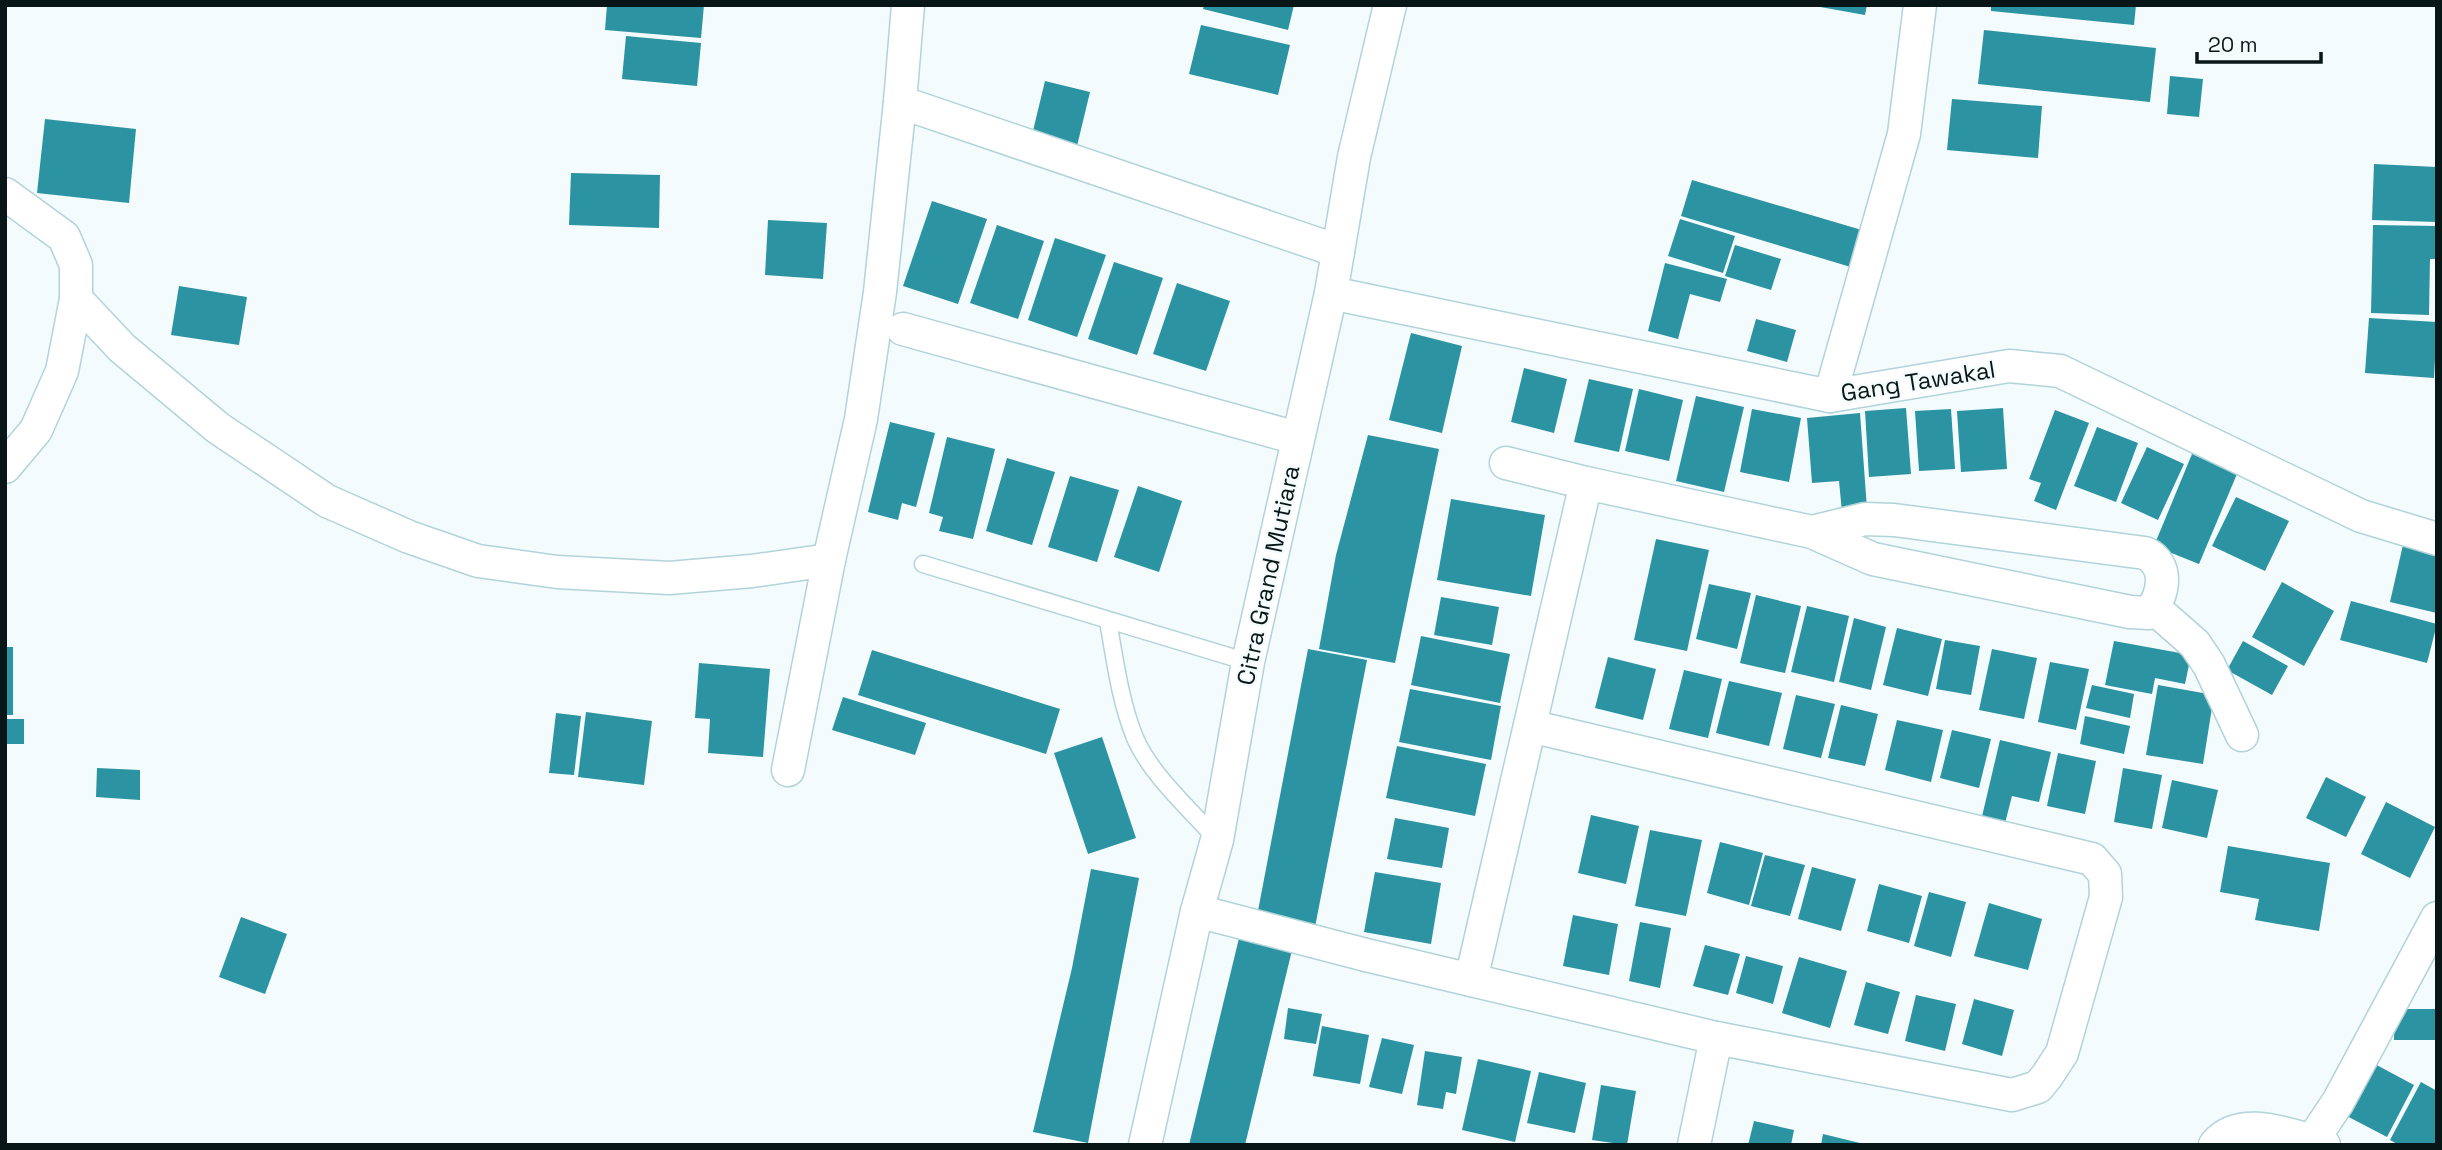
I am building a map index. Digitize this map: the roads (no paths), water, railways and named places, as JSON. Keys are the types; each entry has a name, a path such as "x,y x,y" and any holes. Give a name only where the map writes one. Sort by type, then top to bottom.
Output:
{"street":[{"path":"788,771 829,560 861,419 880,292 908,5"},
{"name":"Citra Grand Mutiara","path":"1145,1145 1197,911 1217,840 1248,662 1331,293 1354,157 1390,5"},
{"path":"1830,396 1904,134 1920,5"},
{"path":"900,102 1338,251"},
{"path":"5,194 64,237 76,265 76,299 62,371 36,430 5,467"},
{"name":"Gang Tawakal","path":"1331,293 1830,396 2010,366 2060,371 2361,516 2437,539"},
{"path":"76,299 122,348 218,428 327,501 421,541 478,561 557,572 669,578 829,560"},
{"path":"903,329 1297,438"},
{"path":"1507,463 1812,533 1873,559 2142,614 2149,613 2154,608 2161,589 2161,568 2155,559 2145,553 1894,520 1865,519 1812,533"},
{"path":"1471,980 1586,483"},
{"path":"2154,608 2195,644 2209,665 2242,735"},
{"path":"1197,911 1716,1038 2012,1095 2038,1087 2062,1053 2106,897 2105,874 2092,859 1530,726"},
{"path":"2215,1145 2228,1134 2245,1129 2274,1130 2318,1143 2437,918"},
{"path":"1694,1145 1716,1038"}],"lane":[{"path":"923,564 1248,662"},
{"path":"1108,621 1125,709 1136,739 1151,765 1217,840"}]}
